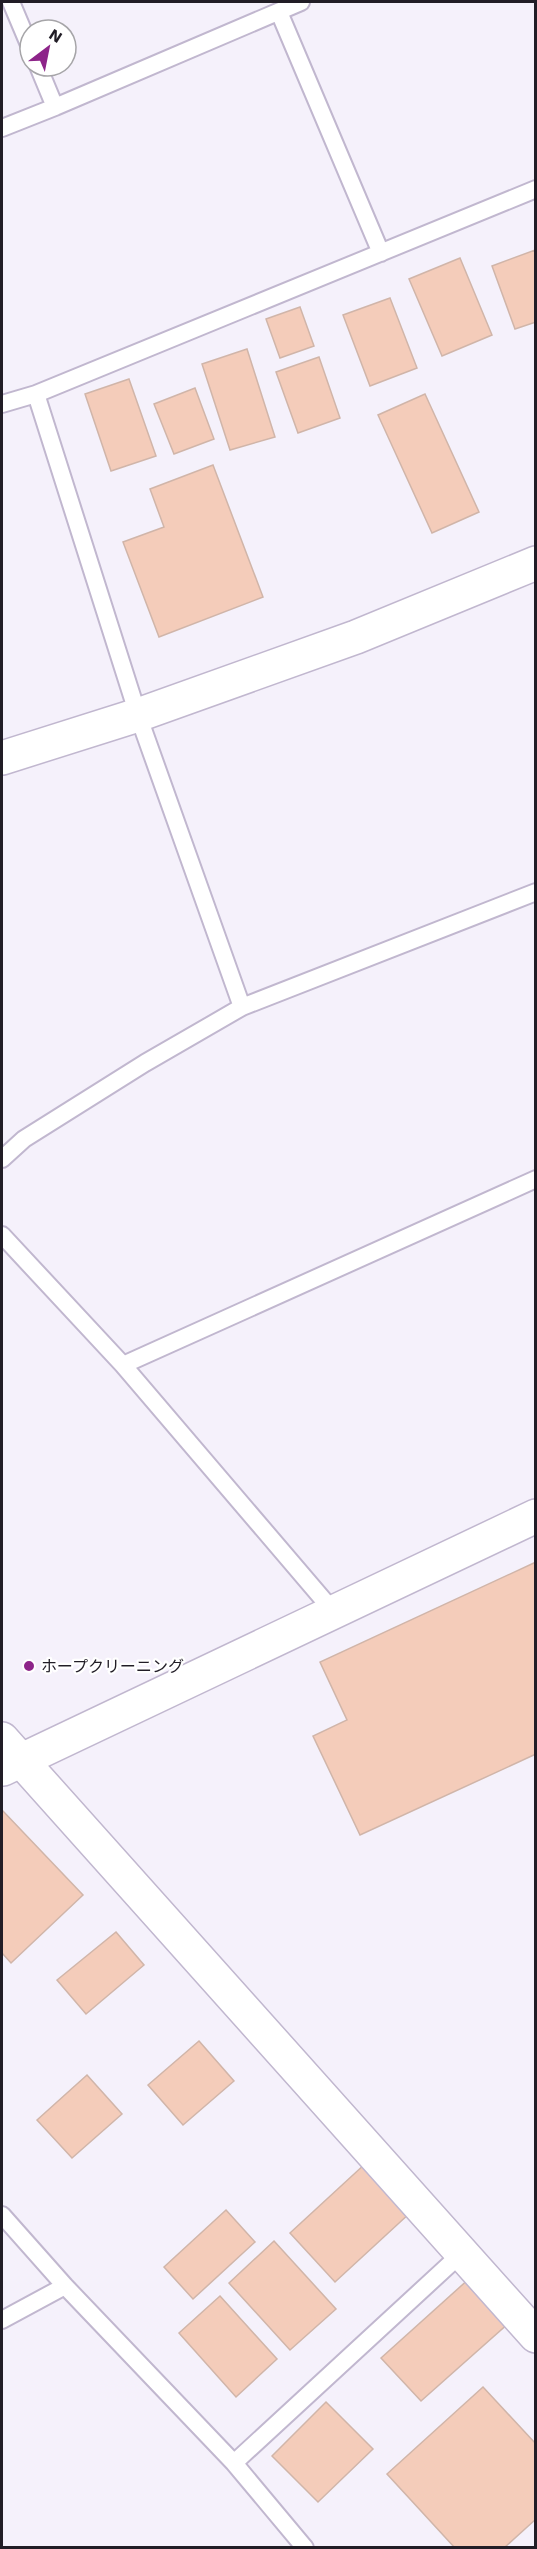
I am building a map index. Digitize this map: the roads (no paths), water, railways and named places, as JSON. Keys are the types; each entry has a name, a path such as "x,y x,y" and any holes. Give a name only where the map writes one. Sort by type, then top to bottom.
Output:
{"street":[{"path":"2,758 138,715 356,637 536,563"},
{"path":"536,1516 333,1611 8,1757 463,2252 536,2336"}],"lane":[{"path":"11,2 18,19"},
{"path":"2,128 301,2"},
{"path":"279,12 381,253"},
{"path":"43,78 55,107"},
{"path":"2,404 36,394 536,189"},
{"path":"36,394 138,715 242,1008"},
{"path":"2,1159 24,1139 135,1069 242,1008 536,892"},
{"path":"123,1365 536,1179"},
{"path":"2,1235 123,1365 333,1611"},
{"path":"2,2215 65,2286 234,2463 305,2547"},
{"path":"234,2463 463,2252"},
{"path":"2,2320 65,2286"}],"place":[{"name":"ホープクリーニング","path":"29,1666"}]}
